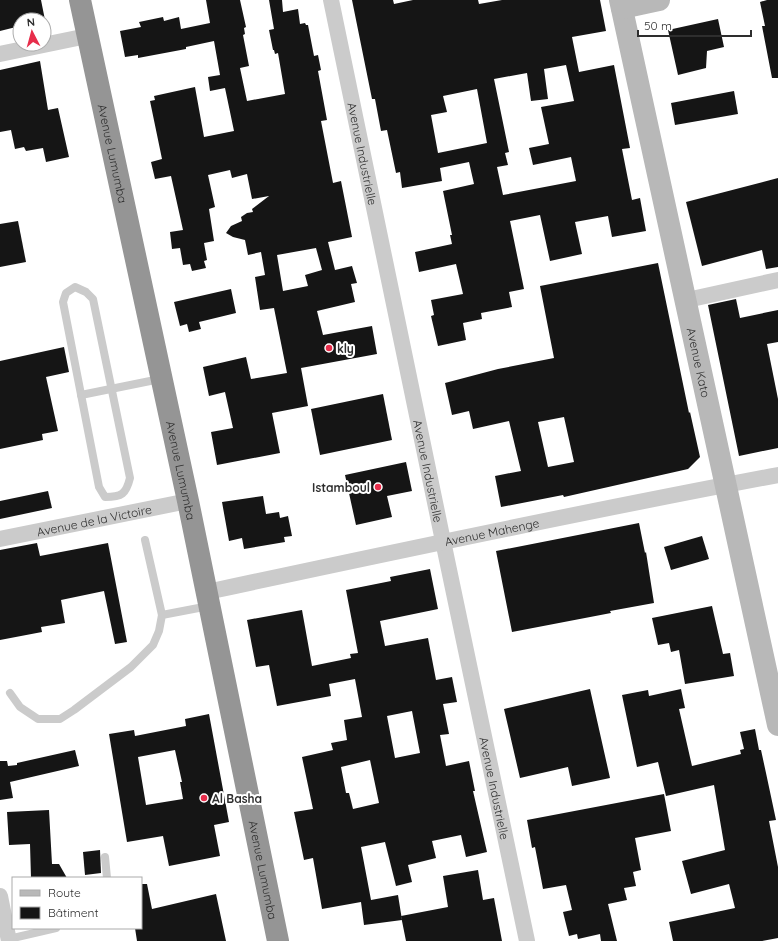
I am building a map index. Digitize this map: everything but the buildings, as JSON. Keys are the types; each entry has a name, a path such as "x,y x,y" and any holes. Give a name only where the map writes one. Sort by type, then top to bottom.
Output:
{"highway":[{"name":"Avenue Lumumba","path":"80,0 188,501 278,941"}],"street":[{"name":"Avenue Industrielle","path":"330,0 527,941"},
{"path":"621,4 659,0"},
{"name":"Avenue Kato","path":"621,4 778,725"},
{"path":"0,54 87,36"},
{"path":"686,300 778,280"},
{"name":"Avenue Mahenge","path":"208,599 443,541 667,496 778,476"},
{"name":"Avenue de la Victoire","path":"0,539 188,501"},
{"path":"0,896 9,940"}],"lane":[{"path":"75,287 86,292 93,300 111,390 130,478 127,489 117,497 105,497 99,487 63,302 66,293 75,287"},
{"path":"81,395 162,379"},
{"path":"10,693 20,707 38,718 60,719 131,667 153,645 160,632 162,615 145,540"},
{"path":"162,615 208,599"},
{"path":"105,857 107,877"},
{"path":"9,940 52,929"}],"place":[{"name":"kly","path":"329,348"},
{"name":"Istamboul","path":"378,487"},
{"name":"Al Basha","path":"204,798"}]}
